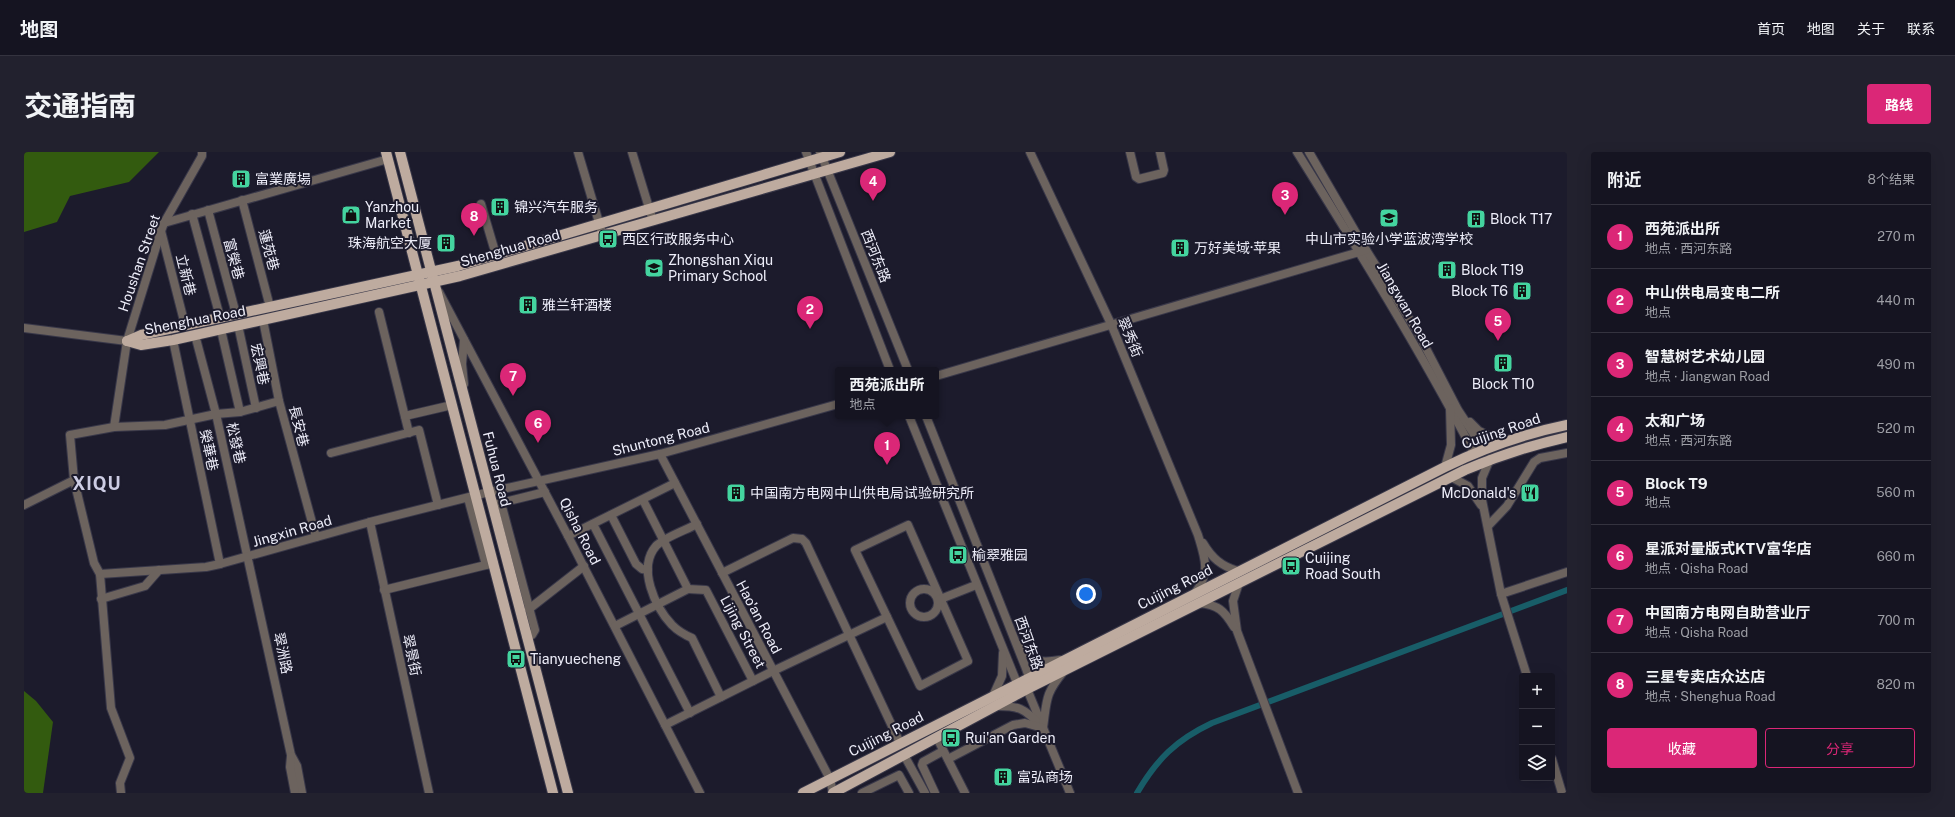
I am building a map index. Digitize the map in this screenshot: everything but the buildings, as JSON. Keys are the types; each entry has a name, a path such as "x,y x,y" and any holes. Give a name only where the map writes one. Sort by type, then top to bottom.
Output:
{"main road":[{"name":"Fuhua Road","path":"400,152 489,492 497,504 526,636 568,793"},
{"name":"Shenghua Road","path":"126,341 141,335 431,272 496,255 650,209 808,156 840,152"},
{"name":"Shenghua Road","path":"126,341 141,345 174,340 434,283 603,236 890,152"},
{"name":"Fuhua Road","path":"387,155 452,405 490,564 553,793"},
{"path":"442,367 456,364"},
{"name":"Cuijing Road","path":"833,793 1027,689 1064,665 1195,593 1445,467 1479,450 1539,431 1567,425"},
{"name":"Cuijing Road","path":"803,793 1029,677 1064,665 1199,603 1490,459 1534,444 1567,437"}],"street":[{"name":"Houshan Street","path":"114,427 126,341 163,227 202,156 202,152"},
{"path":"578,152 603,236"},
{"path":"632,152 653,221"},
{"name":"翠秀街","path":"1030,152 1111,324 1198,535"},
{"path":"1130,152 1136,176 1139,179 1163,173 1164,170 1160,152"},
{"name":"Jiangwan Road","path":"1297,152 1417,331 1479,450"},
{"name":"Jiangwan Road","path":"1309,152 1449,406 1479,450"},
{"path":"163,227 192,214 387,155"},
{"name":"西河东路","path":"821,155 907,367"},
{"name":"西河东路","path":"808,156 889,367"},
{"name":"蓮苑巷","path":"242,200 270,307"},
{"path":"481,204 496,255"},
{"name":"富榮巷","path":"208,210 236,314"},
{"path":"192,214 220,317"},
{"name":"立新巷","path":"163,227 185,325"},
{"path":"939,375 1363,251"},
{"name":"Qisha Road","path":"434,283 584,566 700,793"},
{"path":"379,312 409,433"},
{"name":"長安巷","path":"262,320 279,401 316,537"},
{"name":"宏興巷","path":"238,325 256,408"},
{"path":"24,328 126,341"},
{"path":"221,330 240,412"},
{"name":"松發巷","path":"195,335 216,414 248,557"},
{"path":"464,339 462,364 466,405"},
{"name":"榮華巷","path":"174,340 220,564"},
{"path":"121,793 120,783 130,758 111,708 100,574 94,563 74,480 70,435 114,427 165,425 216,414 240,412 279,401"},
{"path":"405,416 452,405"},
{"name":"Shuntong Road","path":"489,492 660,454 835,405"},
{"path":"1445,467 1452,445 1449,406"},
{"path":"1458,410 1479,431 1503,442"},
{"name":"西河东路","path":"909,419 1017,683 1027,689 1029,677 927,419"},
{"path":"331,453 419,430 438,505"},
{"path":"1488,526 1508,506 1534,462 1540,458 1567,453"},
{"name":"Hao'an Road","path":"660,454 830,779 833,793"},
{"path":"1490,459 1482,478 1481,487 1485,512 1502,597 1526,673"},
{"path":"1451,478 1468,486 1485,512"},
{"path":"24,505 74,480"},
{"path":"568,536 675,483"},
{"name":"Jingxin Road","path":"100,574 206,567 248,557 370,522 489,492"},
{"path":"526,636 532,635 535,630 497,504 545,492"},
{"path":"614,626 688,589 643,500"},
{"path":"611,515 636,564 642,569 648,570"},
{"name":"翠景街","path":"370,522 429,793"},
{"path":"593,524 690,712"},
{"path":"696,524 657,545 649,557 648,570 650,583 657,604 672,625 682,634 692,638 721,696"},
{"path":"908,525 939,600 968,661 920,686 887,617 855,550 908,525"},
{"path":"1198,535 1213,557 1221,564 1238,571"},
{"path":"1195,593 1204,579 1206,566 1198,535"},
{"path":"722,573 794,538 802,539 806,543 900,743"},
{"name":"翠洲路","path":"248,557 291,755 297,766 302,793"},
{"path":"384,590 490,564"},
{"path":"529,609 584,566"},
{"path":"101,599 144,586 159,570"},
{"path":"1502,597 1567,572"},
{"path":"1237,631 1233,601 1239,583"},
{"path":"939,600 976,585"},
{"name":"Lijing Street","path":"688,589 706,590 753,681"},
{"path":"1199,603 1213,604 1223,610 1237,631 1298,793"},
{"name":"Lijing Street","path":"665,725 721,696 887,617"},
{"path":"1016,642 1032,658 1044,663 1064,665 1047,696 1043,728"},
{"path":"993,696 1002,676 1004,650"},
{"path":"1027,689 1070,793"},
{"path":"996,706 1017,706 1027,711 1043,728"},
{"path":"948,759 1013,726 1025,723 1043,728"},
{"path":"937,738 965,793"},
{"path":"935,793 922,765 923,762 943,750"},
{"name":"翠洲路","path":"291,755 290,767 295,793"},
{"path":"904,755 925,793"},
{"path":"1555,769 1562,793"},
{"path":"862,793 898,775 909,793"}],"green space":[{"path":"24,152 159,152 129,182 70,196 57,222 24,232"},
{"path":"24,691 36,701 53,722 43,793 24,793"}],"waterway":[{"path":"1137,793 1160,760 1188,736 1199,729 1567,590"}],"place":[{"name":"富業廣場","path":"241,179"},
{"name":"太和广场","path":"873,201"},
{"name":"锦兴汽车服务","path":"500,207"},
{"name":"Yanzhou Market","path":"351,215"},
{"name":"智慧树艺术幼儿园","path":"1285,215"},
{"name":"中山市实验小学蓝波湾学校","path":"1389,218"},
{"name":"Block T17","path":"1476,219"},
{"name":"三星专卖店众达店","path":"474,236"},
{"name":"西区行政服务中心","path":"608,239"},
{"name":"珠海航空大厦","path":"446,243"},
{"name":"万好美域·苹果","path":"1180,248"},
{"name":"Zhongshan Xiqu Primary School","path":"654,268"},
{"name":"Block T19","path":"1447,270"},
{"name":"Block T6","path":"1522,291"},
{"name":"雅兰轩酒楼","path":"528,305"},
{"name":"中山供电局变电二所","path":"810,329"},
{"name":"Block T9","path":"1498,341"},
{"name":"Block T10","path":"1503,363"},
{"name":"中国南方电网自助营业厅","path":"513,396"},
{"name":"星派对量版式KTV富华店","path":"538,443"},
{"name":"西苑派出所","path":"887,465"},
{"name":"中国南方电网中山供电局试验研究所","path":"736,493"},
{"name":"McDonald's","path":"1530,493"},
{"name":"榆翠雅园","path":"958,555"},
{"name":"Cuijing Road South","path":"1291,566"},
{"name":"Tianyuecheng","path":"516,659"},
{"name":"Rui'an Garden","path":"951,738"},
{"name":"富弘商场","path":"1003,777"}],"district":[{"name":"XIQU","path":"97,483"}]}
